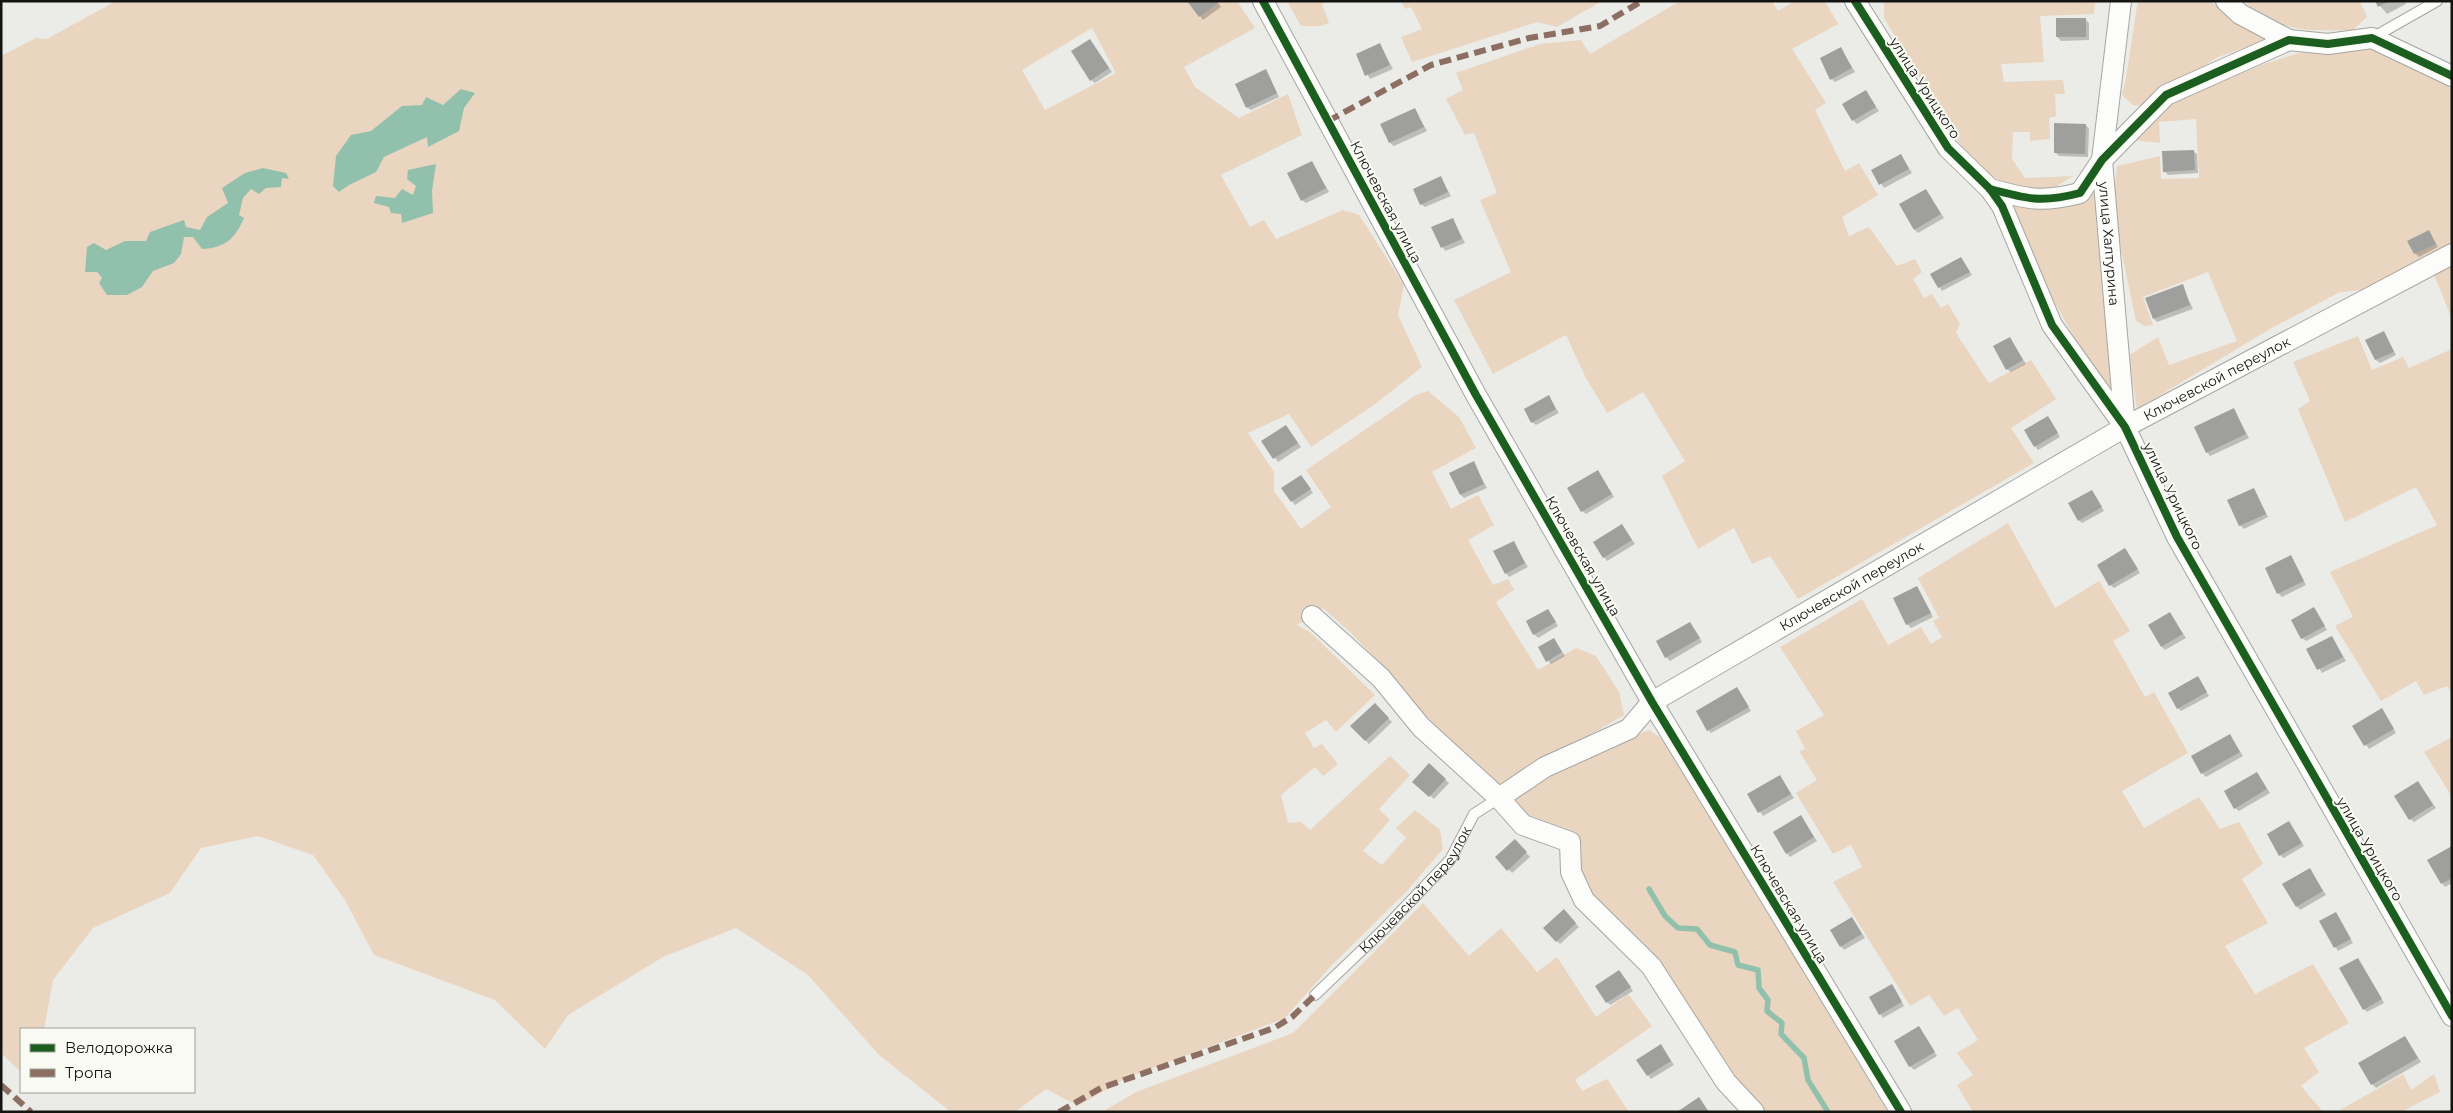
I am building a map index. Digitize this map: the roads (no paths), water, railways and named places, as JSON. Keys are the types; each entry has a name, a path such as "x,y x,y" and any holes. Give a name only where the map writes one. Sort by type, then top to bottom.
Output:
{"street":[{"name":"Ключевская улица","path":"1263,1 1476,394 1652,702 1900,1112"},
{"name":"улица Урицкого","path":"1856,1 1948,148 1990,189 2002,206 2052,325 2124,426 2178,537 2452,1016"},
{"name":"улица Халтурина","path":"2121,1 2102,160 2124,426"},
{"path":"2226,1 2240,14 2289,40 2328,44 2372,38 2452,76"},
{"path":"1990,189 2027,199 2054,200 2080,193 2102,160 2166,95 2289,40"},
{"name":"Ключевской переулок","path":"1499,798 1545,767 1629,729 1652,702 2124,426 2452,254"},
{"path":"1312,616 1380,678 1421,727 1499,798 1523,825 1570,842 1571,872 1584,900 1651,966 1726,1082 1754,1112"}],"lane":[{"path":"2372,38 2437,1"},
{"name":"Ключевской переулок","path":"1315,995 1384,929 1450,860 1474,814 1499,798"}],"waterway":[{"path":"1649,889 1665,916 1678,928 1697,929 1710,945 1735,952 1738,965 1758,970 1759,988 1768,1000 1767,1011 1782,1023 1781,1034 1804,1058 1808,1080 1828,1112"}]}
